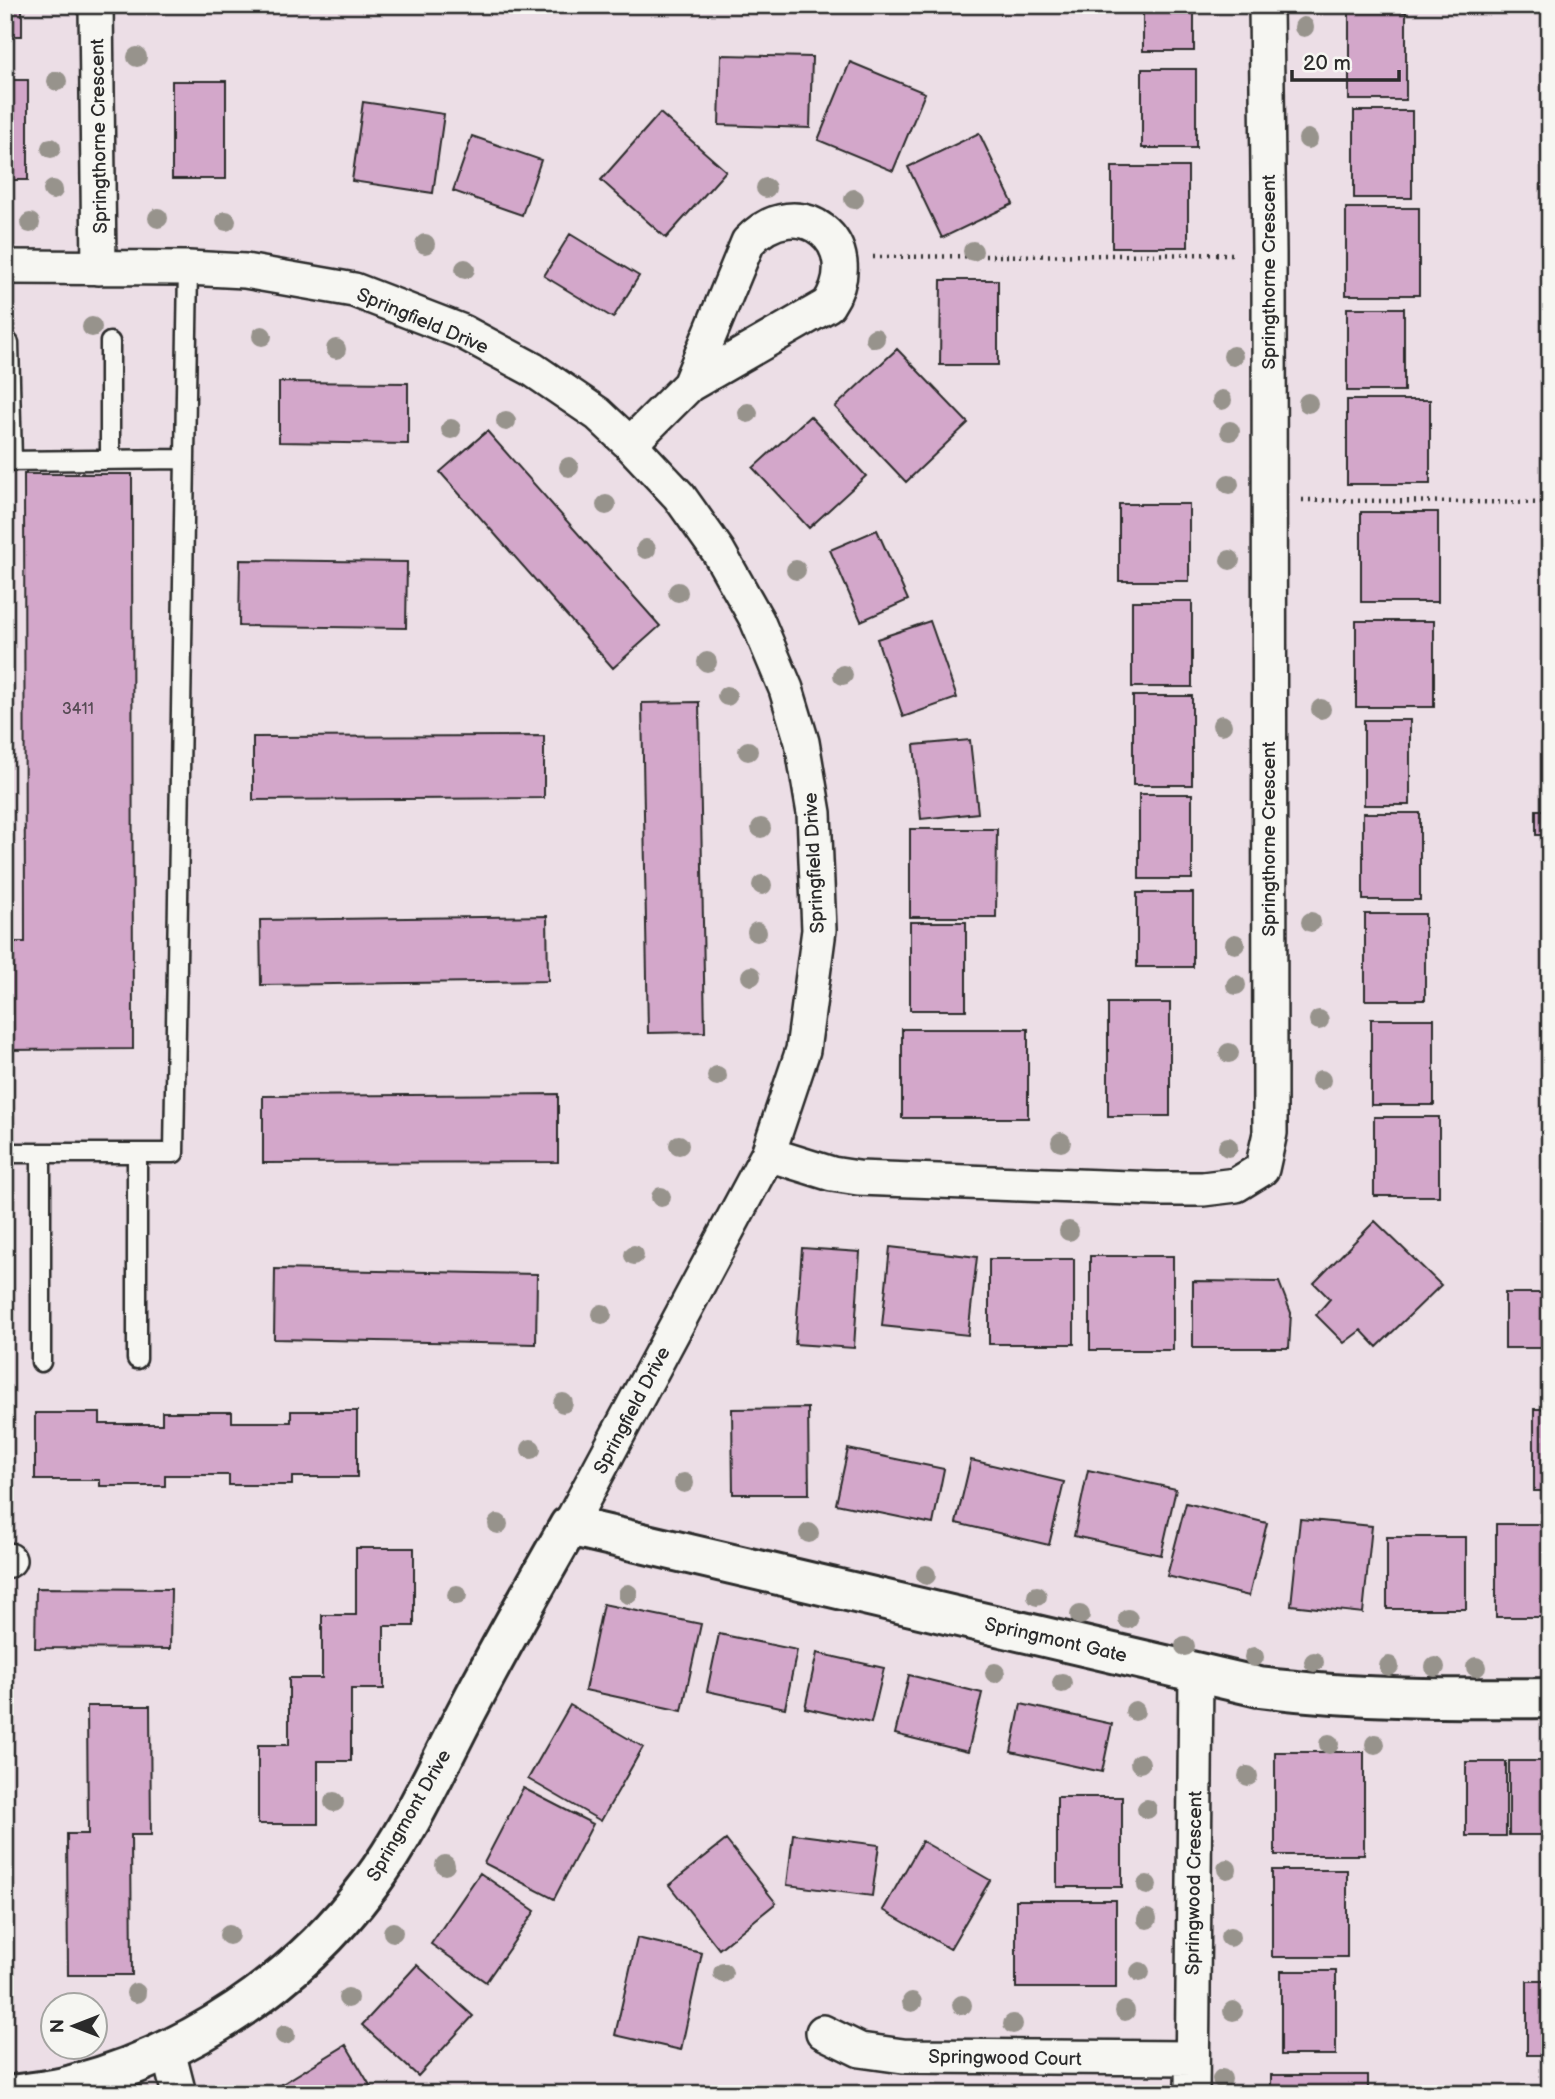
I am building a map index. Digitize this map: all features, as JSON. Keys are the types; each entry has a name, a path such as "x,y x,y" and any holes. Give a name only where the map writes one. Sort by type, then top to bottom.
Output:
{"street":[{"name":"Springthorne Crescent","path":"96,5 99,268"},
{"name":"Springthorne Crescent","path":"768,1154 832,1174 858,1178 1157,1189 1203,1189 1236,1185 1262,1169 1270,1133 1269,253 1266,5"},
{"path":"630,444 690,385 828,306 838,291 841,258 834,242 822,230 807,222 791,219 774,222 760,230 748,242 690,385"},
{"name":"Springfield Drive","path":"5,267 245,271 341,288 409,309 463,332 532,369 598,414 630,444 679,496 724,562 757,620 786,689 802,742 814,813 819,930 803,1050 768,1154 569,1526"},
{"name":"Springmont Gate","path":"569,1526 1259,1687 1321,1695 1455,1699 1550,1698"},
{"name":"Springmont Drive","path":"19,2094 71,2086 168,2051 273,1985 311,1951 370,1883 401,1835 472,1699 569,1526"},
{"name":"Springwood Crescent","path":"1192,2094 1196,1672"},
{"name":"Springwood Court","path":"823,2032 860,2050 904,2056 1192,2059"},
{"path":"168,2051 179,2094"}],"lane":[{"path":"5,1153 174,1153 188,268"},
{"path":"110,342 110,460"},
{"path":"9,343 8,461 184,459"},
{"path":"41,1153 41,1363"},
{"path":"137,1153 138,1359"}],"path":[{"path":"873,257 1269,253"},
{"path":"1297,500 1550,503"}],"building":[{"path":"5,5 22,5 22,36 5,36"},
{"path":"1143,5 1194,5 1194,51 1143,51"},
{"path":"1349,12 1406,12 1406,100 1349,100"},
{"path":"721,55 812,57 810,128 719,125"},
{"path":"850,62 925,93 893,171 818,140"},
{"path":"1142,69 1196,69 1196,148 1142,148"},
{"path":"5,80 28,80 28,180 5,180"},
{"path":"172,81 226,81 226,179 172,179"},
{"path":"363,102 444,114 433,193 352,181"},
{"path":"1354,111 1412,111 1412,198 1354,198"},
{"path":"660,113 726,171 666,238 601,180"},
{"path":"979,133 1013,204 942,238 908,167"},
{"path":"472,136 541,160 522,215 453,191"},
{"path":"1112,167 1188,167 1188,247 1112,247"},
{"path":"1346,208 1419,208 1419,295 1346,295"},
{"path":"1544,213 1550,213 1550,286 1544,286"},
{"path":"570,234 639,276 613,318 544,276"},
{"path":"941,280 998,280 998,365 940,365"},
{"path":"1347,308 1404,308 1404,391 1347,391"},
{"path":"897,349 968,423 906,482 835,407"},
{"path":"279,382 408,383 408,444 279,442"},
{"path":"1347,400 1430,400 1430,484 1347,484"},
{"path":"810,416 866,476 809,528 753,468"},
{"path":"487,431 660,626 613,668 440,472"},
{"path":"24,474 132,474 133,1049 5,1050 5,942 25,942"},
{"path":"1119,504 1189,504 1189,581 1119,581"},
{"path":"1361,512 1438,512 1438,602 1361,602"},
{"path":"877,530 908,600 861,621 830,550"},
{"path":"240,560 407,562 406,628 239,626"},
{"path":"1132,601 1192,601 1192,687 1132,687"},
{"path":"930,621 957,698 903,717 877,639"},
{"path":"1356,621 1434,621 1434,707 1356,707"},
{"path":"1133,696 1192,696 1192,785 1133,785"},
{"path":"699,702 705,1032 648,1033 642,703"},
{"path":"1364,720 1410,720 1410,805 1364,805"},
{"path":"544,736 544,798 253,800 253,737"},
{"path":"970,740 978,813 921,819 914,745"},
{"path":"1139,794 1192,794 1192,879 1139,879"},
{"path":"1536,810 1550,810 1550,835 1536,835"},
{"path":"1363,813 1420,813 1420,900 1363,900"},
{"path":"910,829 997,829 996,917 910,917"},
{"path":"1137,893 1193,893 1193,967 1137,967"},
{"path":"1365,914 1425,914 1425,1000 1365,1000"},
{"path":"547,916 548,981 261,985 260,920"},
{"path":"910,922 966,922 966,1010 910,1010"},
{"path":"1108,1003 1170,1003 1170,1116 1108,1116"},
{"path":"1371,1019 1434,1019 1434,1105 1371,1105"},
{"path":"902,1029 1028,1029 1028,1118 902,1118"},
{"path":"558,1094 558,1162 263,1163 263,1096"},
{"path":"1374,1117 1439,1117 1439,1196 1374,1196"},
{"path":"1375,1221 1441,1285 1377,1347 1361,1330 1344,1343 1316,1315 1330,1299 1314,1283"},
{"path":"890,1247 977,1257 968,1335 882,1326"},
{"path":"802,1248 860,1252 854,1348 795,1344"},
{"path":"1090,1256 1173,1256 1173,1350 1090,1350"},
{"path":"989,1259 1074,1259 1074,1344 989,1344"},
{"path":"275,1269 537,1274 536,1344 274,1339"},
{"path":"1193,1281 1279,1282 1291,1313 1289,1348 1193,1348"},
{"path":"1505,1293 1550,1293 1550,1348 1505,1348"},
{"path":"808,1408 809,1494 733,1494 732,1409"},
{"path":"1534,1409 1550,1409 1550,1491 1534,1491"},
{"path":"291,1411 357,1411 357,1477 292,1477 292,1485 229,1485 229,1475 165,1475 165,1486 100,1486 100,1480 35,1480 35,1413 100,1413 100,1424 162,1424 162,1412 232,1412 232,1422 291,1422"},
{"path":"848,1449 944,1469 933,1524 836,1504"},
{"path":"971,1460 1064,1482 1049,1545 956,1523"},
{"path":"1088,1470 1176,1489 1161,1555 1074,1536"},
{"path":"1186,1503 1267,1523 1249,1596 1167,1576"},
{"path":"1300,1519 1372,1526 1363,1613 1291,1605"},
{"path":"1496,1524 1550,1524 1550,1617 1496,1617"},
{"path":"1387,1537 1466,1537 1466,1609 1387,1609"},
{"path":"356,1548 414,1548 414,1626 384,1626 384,1689 351,1689 351,1761 318,1761 318,1824 258,1824 258,1745 289,1745 289,1678 322,1678 322,1615 356,1615"},
{"path":"36,1588 171,1589 170,1649 35,1648"},
{"path":"603,1604 701,1624 682,1711 585,1690"},
{"path":"719,1634 797,1650 785,1708 707,1691"},
{"path":"817,1653 884,1668 871,1723 805,1708"},
{"path":"909,1675 982,1693 968,1752 895,1734"},
{"path":"1021,1704 1112,1724 1102,1772 1011,1752"},
{"path":"570,1705 643,1747 601,1821 528,1779"},
{"path":"87,1706 150,1706 151,1835 131,1835 132,1975 68,1975 67,1834 88,1834"},
{"path":"1275,1752 1364,1752 1364,1855 1275,1855"},
{"path":"1509,1761 1550,1761 1550,1835 1509,1835"},
{"path":"1466,1762 1506,1762 1506,1836 1466,1836"},
{"path":"523,1788 593,1824 554,1899 484,1863"},
{"path":"1057,1797 1122,1797 1122,1887 1057,1887"},
{"path":"793,1834 879,1845 872,1896 787,1885"},
{"path":"726,1840 776,1903 719,1949 669,1885"},
{"path":"922,1841 990,1880 950,1949 883,1910"},
{"path":"1272,1870 1347,1870 1347,1957 1272,1957"},
{"path":"480,1873 535,1911 486,1982 431,1944"},
{"path":"1016,1900 1116,1900 1116,1988 1016,1988"},
{"path":"637,1938 702,1953 681,2050 615,2035"},
{"path":"417,1965 473,2016 418,2076 362,2025"},
{"path":"1281,1971 1336,1971 1336,2055 1281,2055"},
{"path":"1527,1981 1550,1981 1550,2055 1527,2055"},
{"path":"346,2045 371,2087 361,2094 266,2094"},
{"path":"1271,2075 1368,2075 1368,2094 1271,2094"}]}
